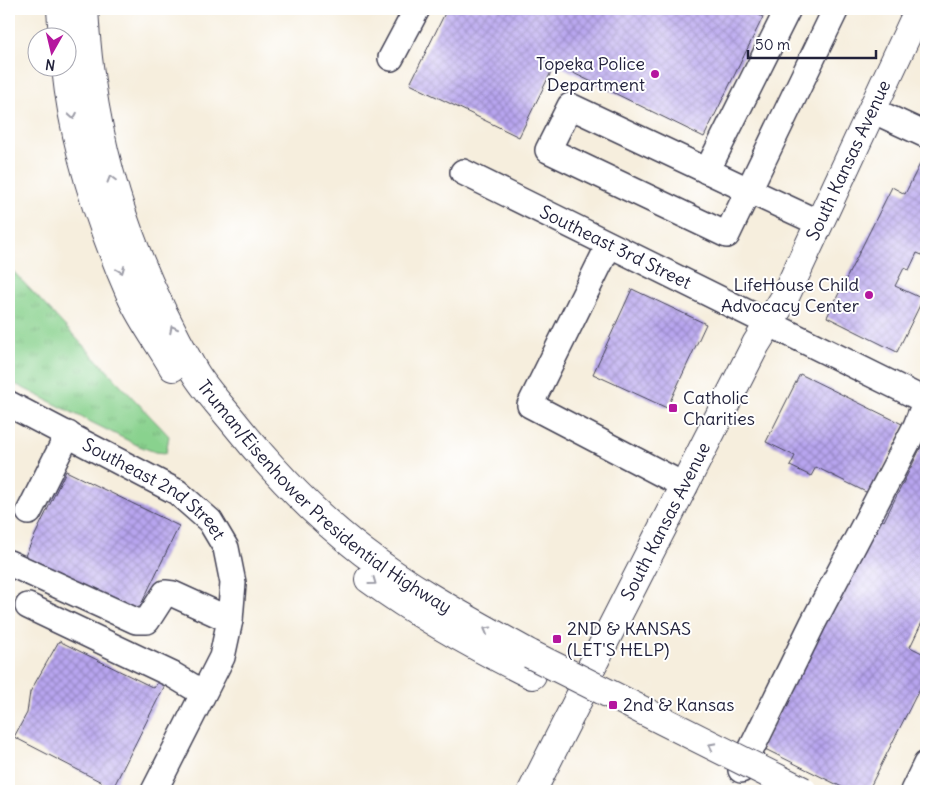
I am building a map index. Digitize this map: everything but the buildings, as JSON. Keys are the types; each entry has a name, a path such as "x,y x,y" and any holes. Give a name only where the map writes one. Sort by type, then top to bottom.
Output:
{"main road":[{"name":"Truman/Eisenhower Presidential Highway","path":"70,28 84,9"},
{"name":"South Kansas Avenue","path":"532,791 582,692 590,668 768,322 784,300 919,9"},
{"name":"Truman/Eisenhower Presidential Highway","path":"78,64 121,212 189,378 220,436 282,505 338,556 414,612 486,652 763,791"},
{"name":"Truman/Eisenhower Presidential Highway","path":"68,78 78,145 108,238 133,299 189,378 315,513 363,553 440,604 530,654 803,791"}],"street":[{"path":"391,58 417,9"},
{"path":"707,170 788,9"},
{"path":"819,223 748,190 707,170 570,106 548,150 727,235 748,190 836,9"},
{"path":"872,110 926,135"},
{"name":"Southeast 3rd Street","path":"463,172 926,400"},
{"path":"609,245 530,405 685,486"},
{"path":"740,770 813,623 916,426 926,400"},
{"name":"Southeast 2nd Street","path":"9,404 177,492 210,521 226,548 233,584 230,620 222,657 154,791"},
{"path":"29,512 68,434"},
{"path":"9,563 136,621 147,621 165,593 173,594 230,620"},
{"path":"28,606 173,675 203,694"},
{"path":"913,791 926,764"}],"green space":[{"path":"9,267 169,436 166,453 155,452 139,446 9,381"}],"place":[{"name":"Topeka Police Department","path":"655,74"},
{"name":"LifeHouse Child Advocacy Center","path":"869,295"},
{"name":"Catholic Charities","path":"673,408"},
{"name":"2ND & KANSAS (LET'S HELP)","path":"557,639"},
{"name":"2nd & Kansas","path":"613,705"}]}
